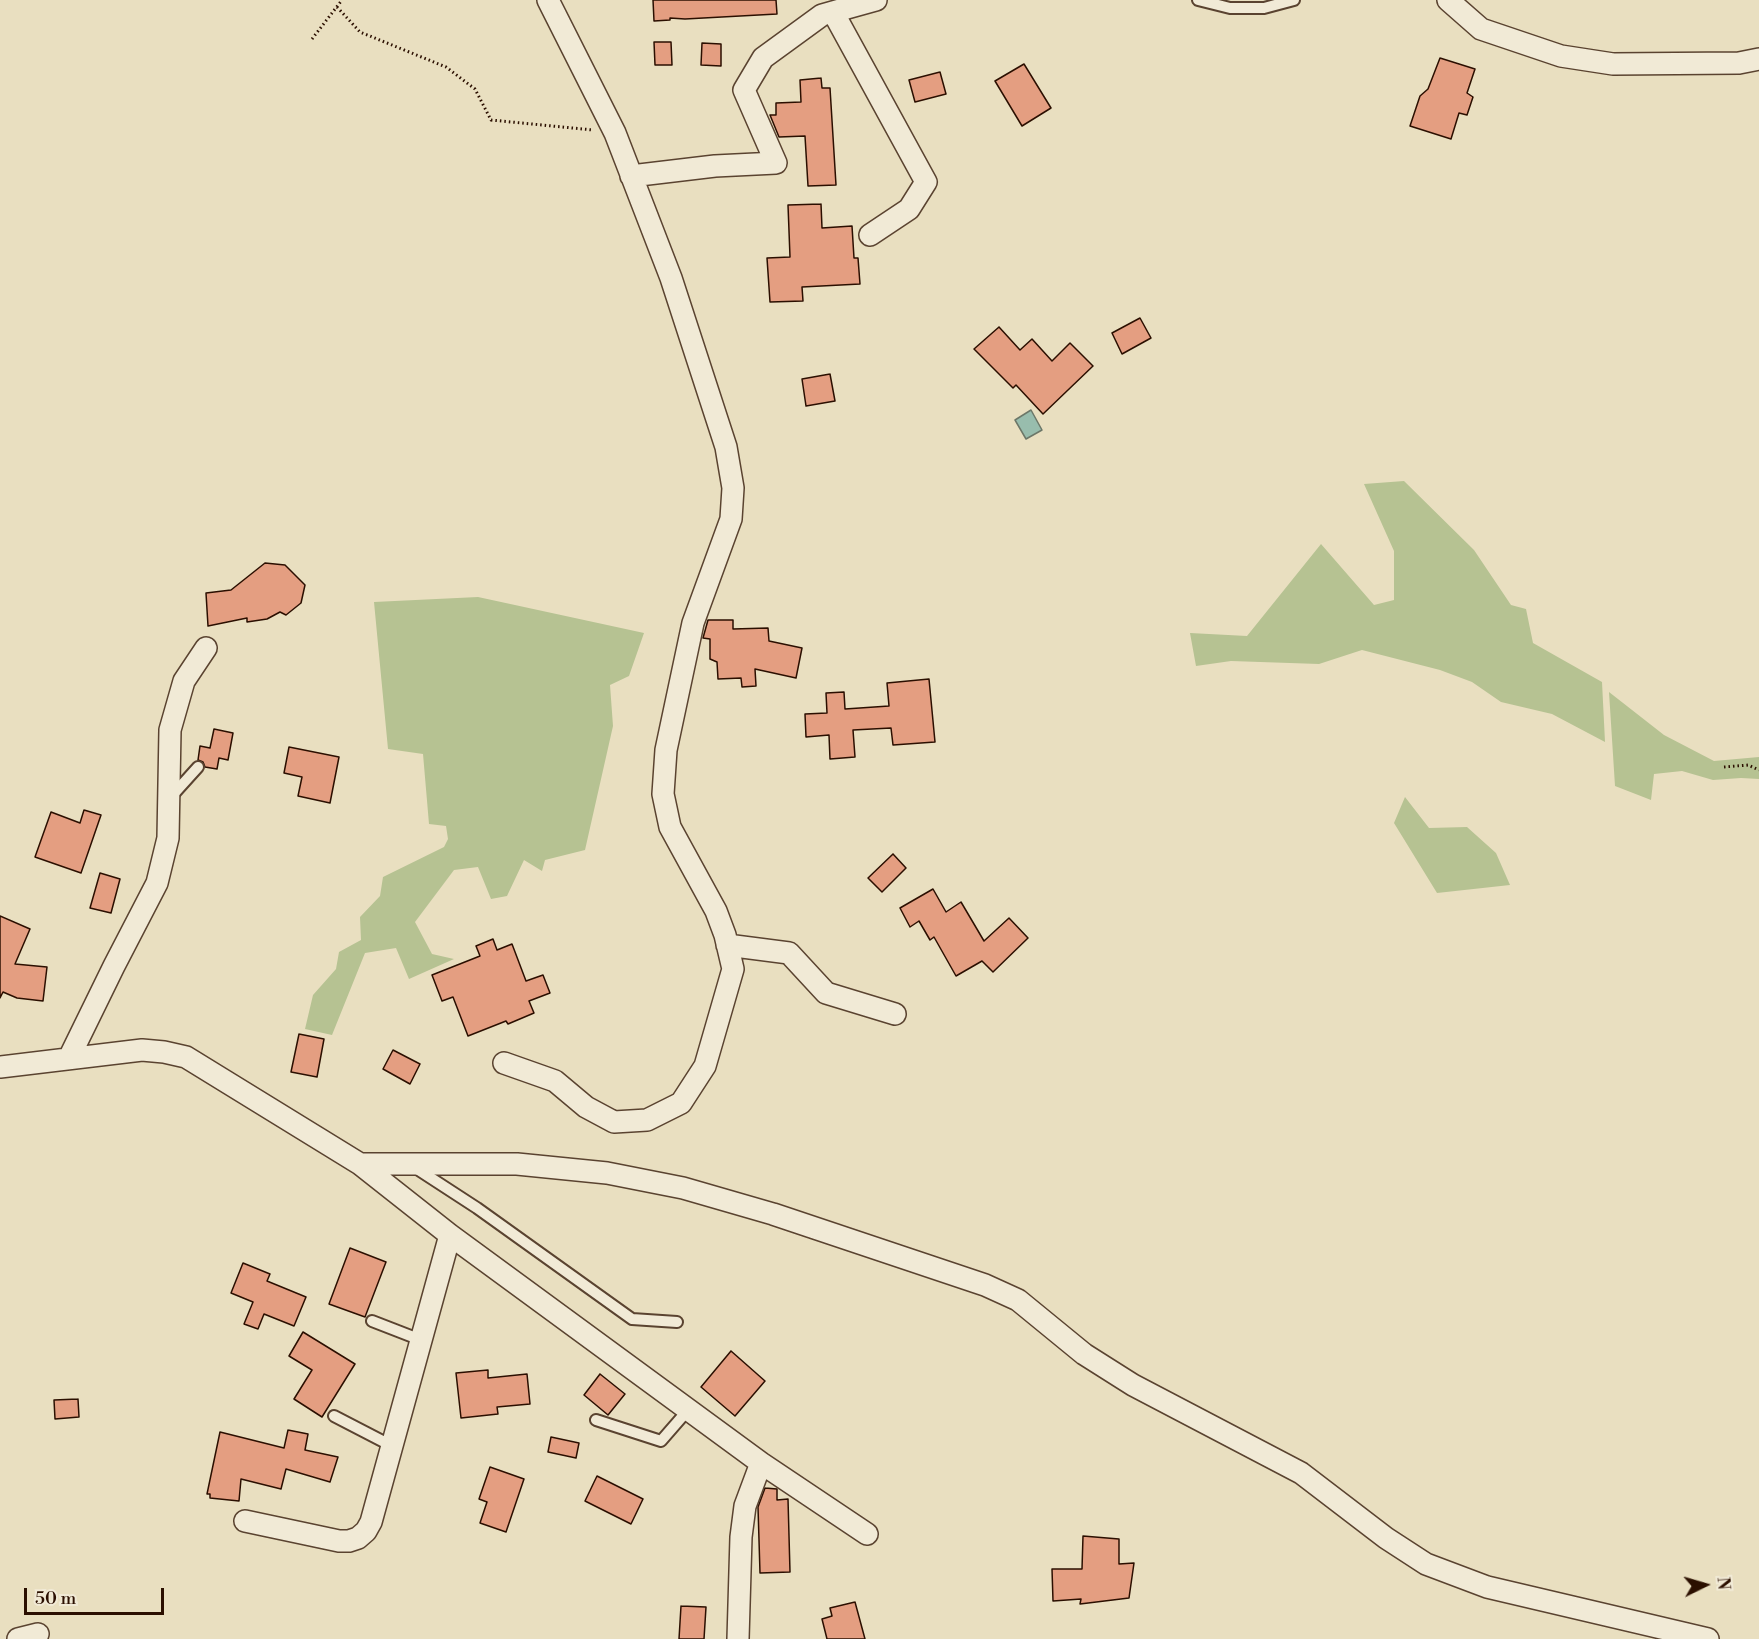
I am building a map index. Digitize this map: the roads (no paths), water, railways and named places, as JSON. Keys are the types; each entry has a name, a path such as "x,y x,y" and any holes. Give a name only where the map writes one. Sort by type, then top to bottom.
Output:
{"street":[{"path":"504,1063 555,1081 586,1107 614,1122 647,1120 681,1103 705,1066 733,969 716,911 670,827 663,794 666,750 693,624 731,519 733,488 726,447 671,278 615,133 548,0"},
{"path":"631,176 716,166 776,163 744,90 764,58 822,15 876,0"},
{"path":"1448,0 1481,29 1561,56 1614,64 1739,63 1759,59"},
{"path":"833,12 926,182 909,209 870,235"},
{"path":"69,1058 157,883 168,838 170,730 184,681 206,648"},
{"path":"727,945 789,952 826,993 895,1014"},
{"path":"0,1067 142,1050 186,1057 360,1164 450,1235 688,1410 761,1463 867,1534"},
{"path":"360,1164 517,1164 607,1173 683,1188 783,1217 985,1285 1018,1300 1084,1354 1132,1385 1300,1473 1386,1538 1426,1564 1487,1587 1708,1639"},
{"path":"245,1521 339,1541 358,1538 366,1531 371,1522 450,1235"},
{"path":"738,1639 741,1537 745,1506 761,1463"}],"lane":[{"path":"1198,0 1230,8 1264,8 1294,0"},
{"path":"168,800 198,767"},
{"path":"409,1164 477,1208 632,1319 677,1322"},
{"path":"372,1321 421,1340"},
{"path":"596,1420 661,1441 688,1410"},
{"path":"334,1416 392,1446"}]}
